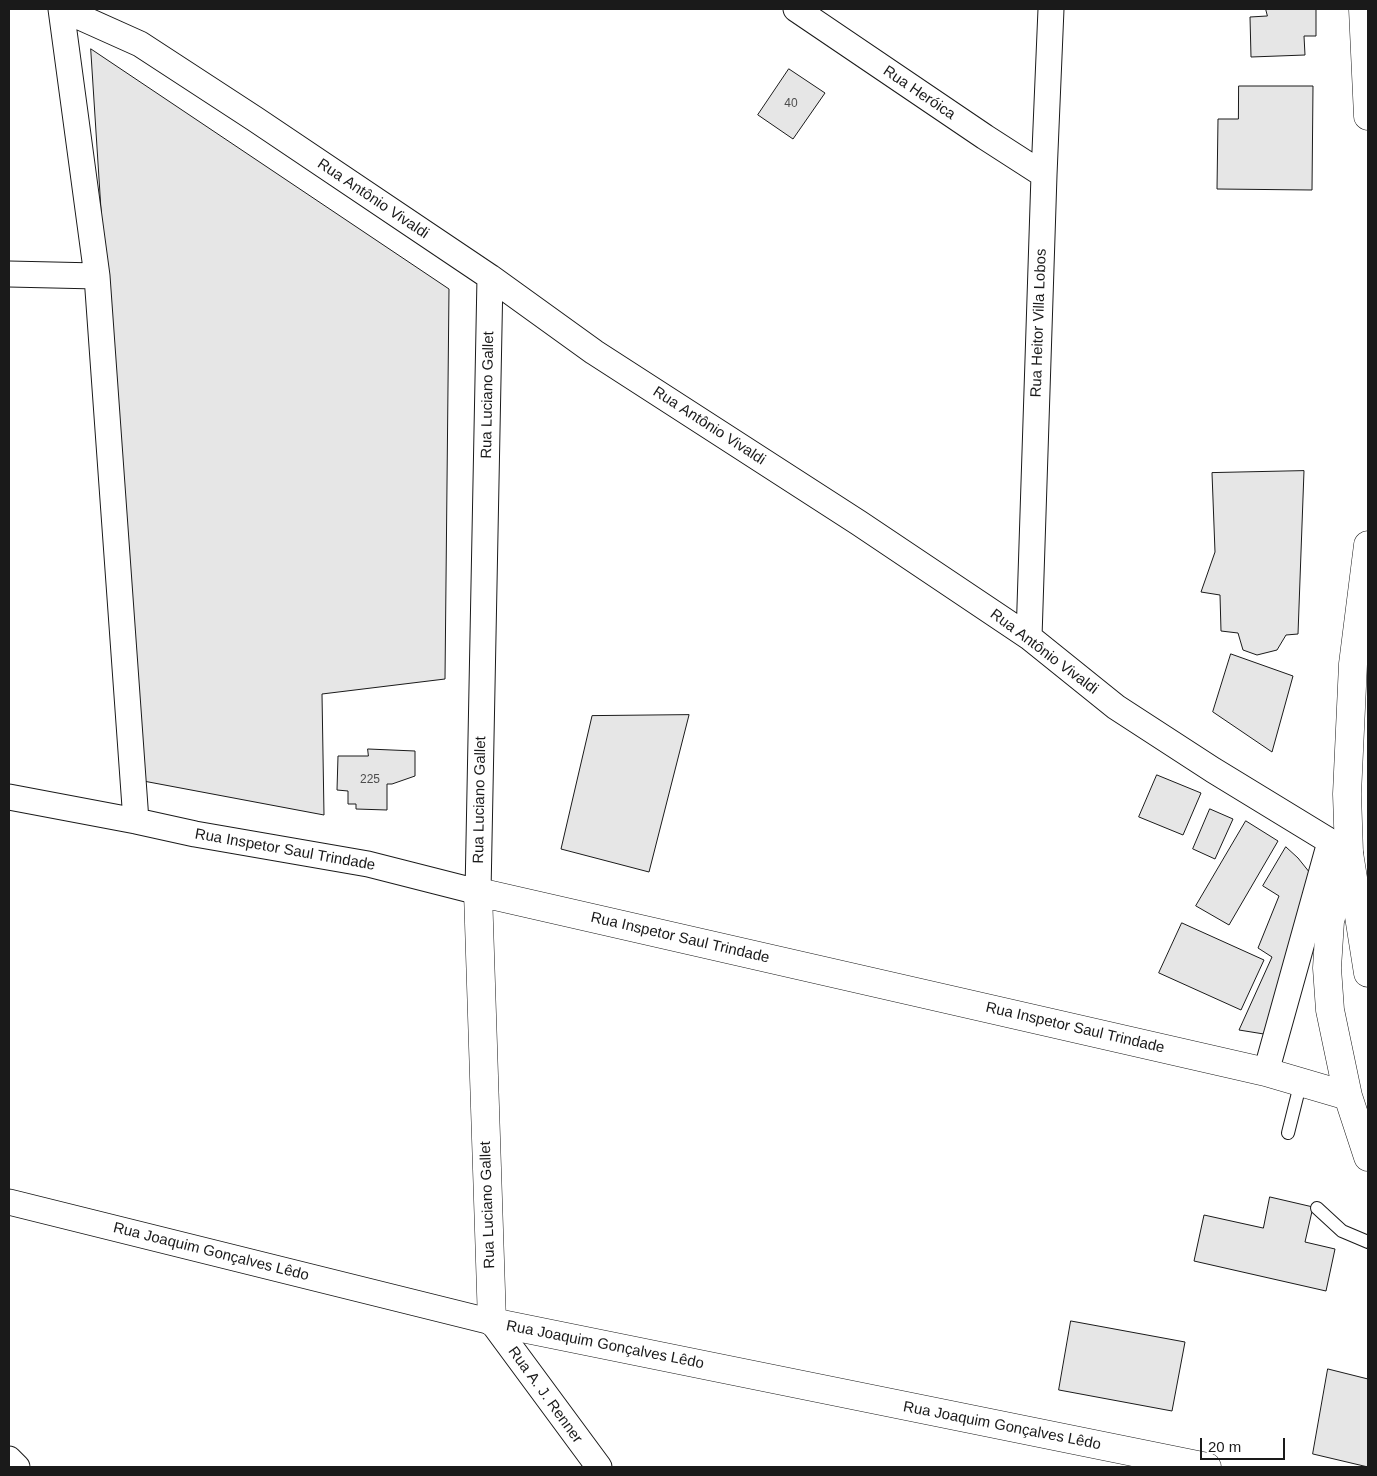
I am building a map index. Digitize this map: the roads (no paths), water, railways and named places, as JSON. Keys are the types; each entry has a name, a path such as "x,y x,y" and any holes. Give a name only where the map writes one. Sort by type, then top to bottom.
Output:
{"street":[{"path":"62,9 97,276 136,821"},
{"name":"Rua Antônio Vivaldi","path":"62,9 140,44 264,124 490,277 594,352 859,523 1029,637 1116,707 1339,848"},
{"name":"Rua Heróica","path":"796,9 984,137 1044,175"},
{"name":"Rua Heitor Villa Lobos","path":"1029,637 1051,9"},
{"path":"1363,9 1368,116"},
{"path":"9,274 97,276"},
{"name":"Rua Luciano Gallet","path":"490,277 478,892 492,1322"},
{"path":"1368,545 1353,664 1347,794 1330,921 1328,968 1330,1010 1358,1091 1368,1157"},
{"name":"Rua Inspetor Saul Trindade","path":"9,797 195,834 368,864 478,892 1300,1081 1358,1091"},
{"path":"1339,848 1368,973"},
{"path":"1266,1072 1339,848"},
{"name":"Rua Joaquim Gonçalves Lêdo","path":"9,1202 492,1322 1207,1467"},
{"name":"Rua A. J. Renner","path":"492,1322 599,1467"},
{"path":"9,1459 17,1467"}],"lane":[{"path":"1288,1133 1300,1081"},
{"path":"1317,1208 1342,1231 1368,1242"}]}
